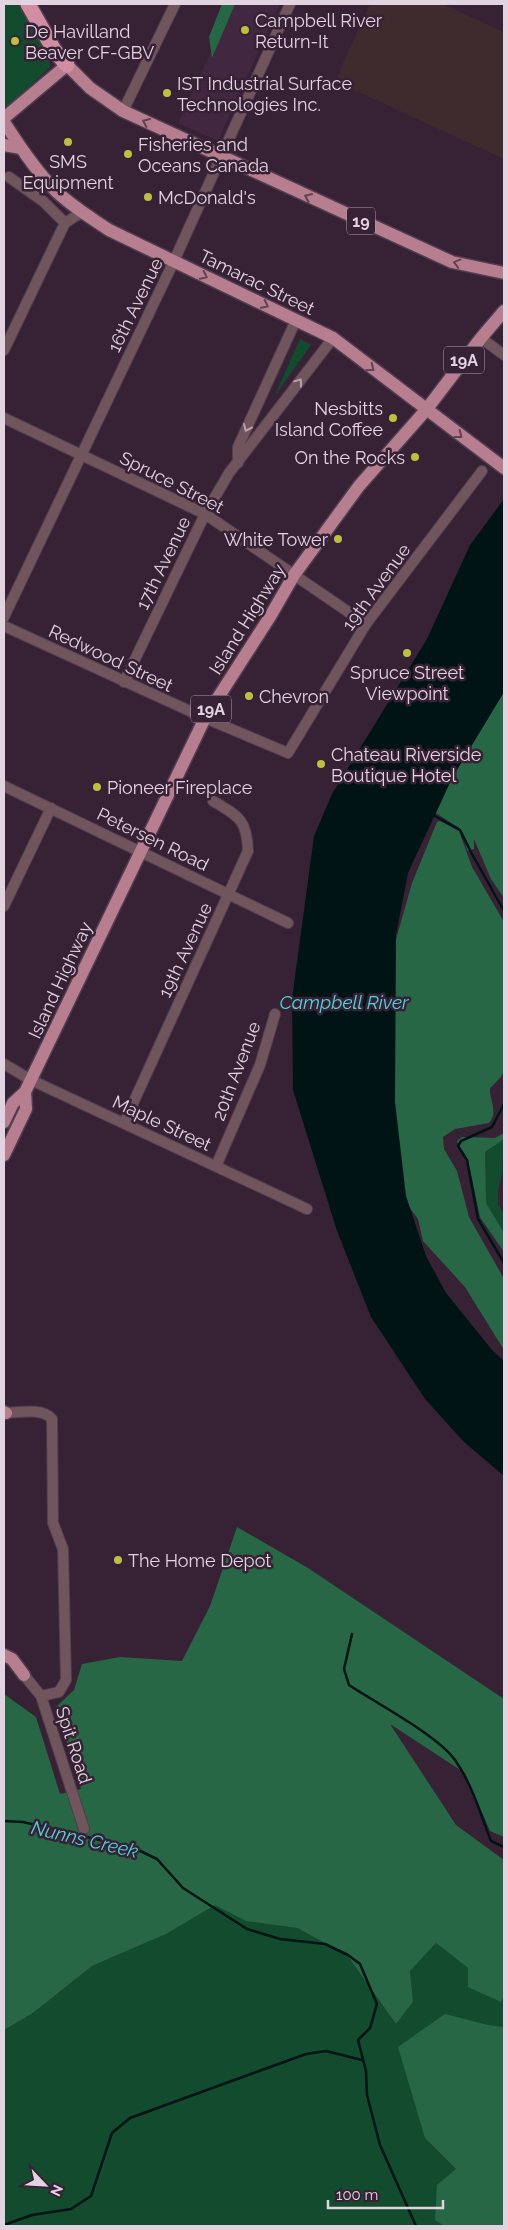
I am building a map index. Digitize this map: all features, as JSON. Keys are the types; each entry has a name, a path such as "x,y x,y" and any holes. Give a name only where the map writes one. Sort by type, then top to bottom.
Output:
{"highway":[{"name":"19","path":"28,4 54,50 68,66"}],"main road":[{"name":"19","path":"68,66 90,88 123,111 452,262 504,273"},
{"path":"4,118 68,66"},
{"name":"Tamarac Street","path":"4,122 21,148 54,189 82,212 109,230 333,338 504,468"},
{"path":"4,145 21,148"},
{"name":"Island Highway","path":"4,1122 13,1103 25,1092 31,1080 205,718 294,575 359,486 426,410 504,311"},
{"name":"Island Highway","path":"4,1156 26,1109 25,1092"},
{"path":"4,1655 12,1659 24,1675"},
{"path":"4,1667 24,1675"}],"street":[{"path":"123,111 175,4"},
{"name":"16th Avenue","path":"4,617 174,261 290,4"},
{"path":"9,177 44,202 65,223"},
{"path":"4,350 65,223 82,212"},
{"name":"17th Avenue","path":"238,463 238,447 296,320"},
{"name":"17th Avenue","path":"124,682 205,514 229,473 333,338"},
{"path":"481,338 504,355"},
{"name":"Spruce Street","path":"4,418 205,514 366,624"},
{"name":"19th Avenue","path":"288,752 366,624 482,471"},
{"name":"Redwood Street","path":"4,626 205,718 288,752"},
{"name":"Petersen Road","path":"4,786 288,922"},
{"name":"19th Avenue","path":"124,1123 248,851 247,833 239,817 212,801"},
{"path":"4,906 51,808"},
{"name":"20th Avenue","path":"216,1166 260,1065 275,1014"},
{"name":"Maple Street","path":"4,1064 31,1080 307,1210"},
{"path":"4,1413 41,1412 48,1414 52,1419 53,1523 63,1549 66,1680 59,1692 41,1696"},
{"name":"Spit Road","path":"24,1675 41,1696 84,1829"}],"shaded area":[{"path":"233,4 280,4 218,141 178,123"},
{"path":"370,4 442,4 504,32 504,159 335,81"}],"green space":[{"path":"4,4 19,4 49,59 50,67 8,107 4,107"},
{"path":"222,4 235,4 212,58 209,37"},
{"path":"300,339 311,345 274,397"},
{"path":"504,692 504,898 491,879 474,839 474,849 468,851 459,828 436,813 452,778"},
{"path":"440,821 459,831 472,867 504,922 504,1071 490,1088 493,1110 492,1119 489,1123 455,1129 443,1137 444,1149 457,1171 469,1217 504,1279 504,1350 465,1287 423,1241 418,1219 404,1200 395,1132 395,943 412,883 437,822"},
{"path":"504,1133 498,1204 504,1214 504,1252 480,1217 470,1169 457,1141 462,1137 495,1138"},
{"path":"504,1133 504,1139 485,1152 486,1203 504,1233 504,1252 480,1217 470,1169 457,1141 462,1137 495,1138"},
{"path":"237,1527 308,1568 504,1699 504,1837 490,1831 465,1773 390,1724 456,1825 504,1860 504,1996 501,2002 468,1987 468,1968 436,1943 410,1971 413,2002 396,2024 347,1955 297,1928 246,1921 215,1905 166,1934 92,1966 33,2013 4,2030 4,1694 36,1717 60,1794 81,1789 56,1707 74,1690 82,1664 120,1657 182,1661 210,1606"},
{"path":"215,1904 246,1920 297,1928 347,1955 396,2024 413,2002 410,1971 436,1943 468,1968 501,2002 504,1996 504,2027 488,2025 425,2138 456,2169 435,2220 444,2226 4,2226 4,2030 33,2013 92,1966 166,1934"},
{"path":"445,2014 504,2027 504,2226 444,2226 435,2220 437,2185 456,2169 425,2138 398,2047"}],"water":[{"name":"Campbell River","path":"504,499 504,692 452,778 408,873 396,935 395,1102 406,1196 426,1256 446,1293 493,1351 504,1361 504,1476 464,1442 425,1399 371,1317 337,1231 293,1090 292,999 314,836 332,794 427,639 470,545"}],"waterway":[{"path":"435,816 460,830 504,911"},
{"path":"504,1104 492,1127 461,1141 458,1146 467,1160 478,1219 504,1263"},
{"path":"352,1634 344,1669 349,1685 421,1730 446,1750 455,1760 466,1779 491,1841 504,1847"},
{"name":"Nunns Creek","path":"4,1821 23,1822 134,1848 157,1859 183,1888 247,1929 280,1939 325,1944 348,1955 360,1964 377,2004 370,2028 358,2040 366,2071 367,2095 380,2145 416,2226"},
{"path":"4,2225 32,2215 71,2209 91,2196 112,2133 130,2118 306,2054 326,2051 362,2060"}],"place":[{"name":"Campbell River Return-It","path":"245,30"},
{"name":"De Havilland Beaver CF-GBV","path":"15,41"},
{"name":"IST Industrial Surface Technologies Inc.","path":"167,93"},
{"name":"SMS Equipment","path":"68,142"},
{"name":"Fisheries and Oceans Canada","path":"128,154"},
{"name":"McDonald's","path":"148,197"},
{"name":"Nesbitts Island Coffee","path":"393,418"},
{"name":"On the Rocks","path":"415,457"},
{"name":"White Tower","path":"338,539"},
{"name":"Spruce Street Viewpoint","path":"407,653"},
{"name":"Chevron","path":"249,696"},
{"name":"Chateau Riverside Boutique Hotel","path":"321,764"},
{"name":"Pioneer Fireplace","path":"97,787"},
{"name":"The Home Depot","path":"118,1560"}]}
